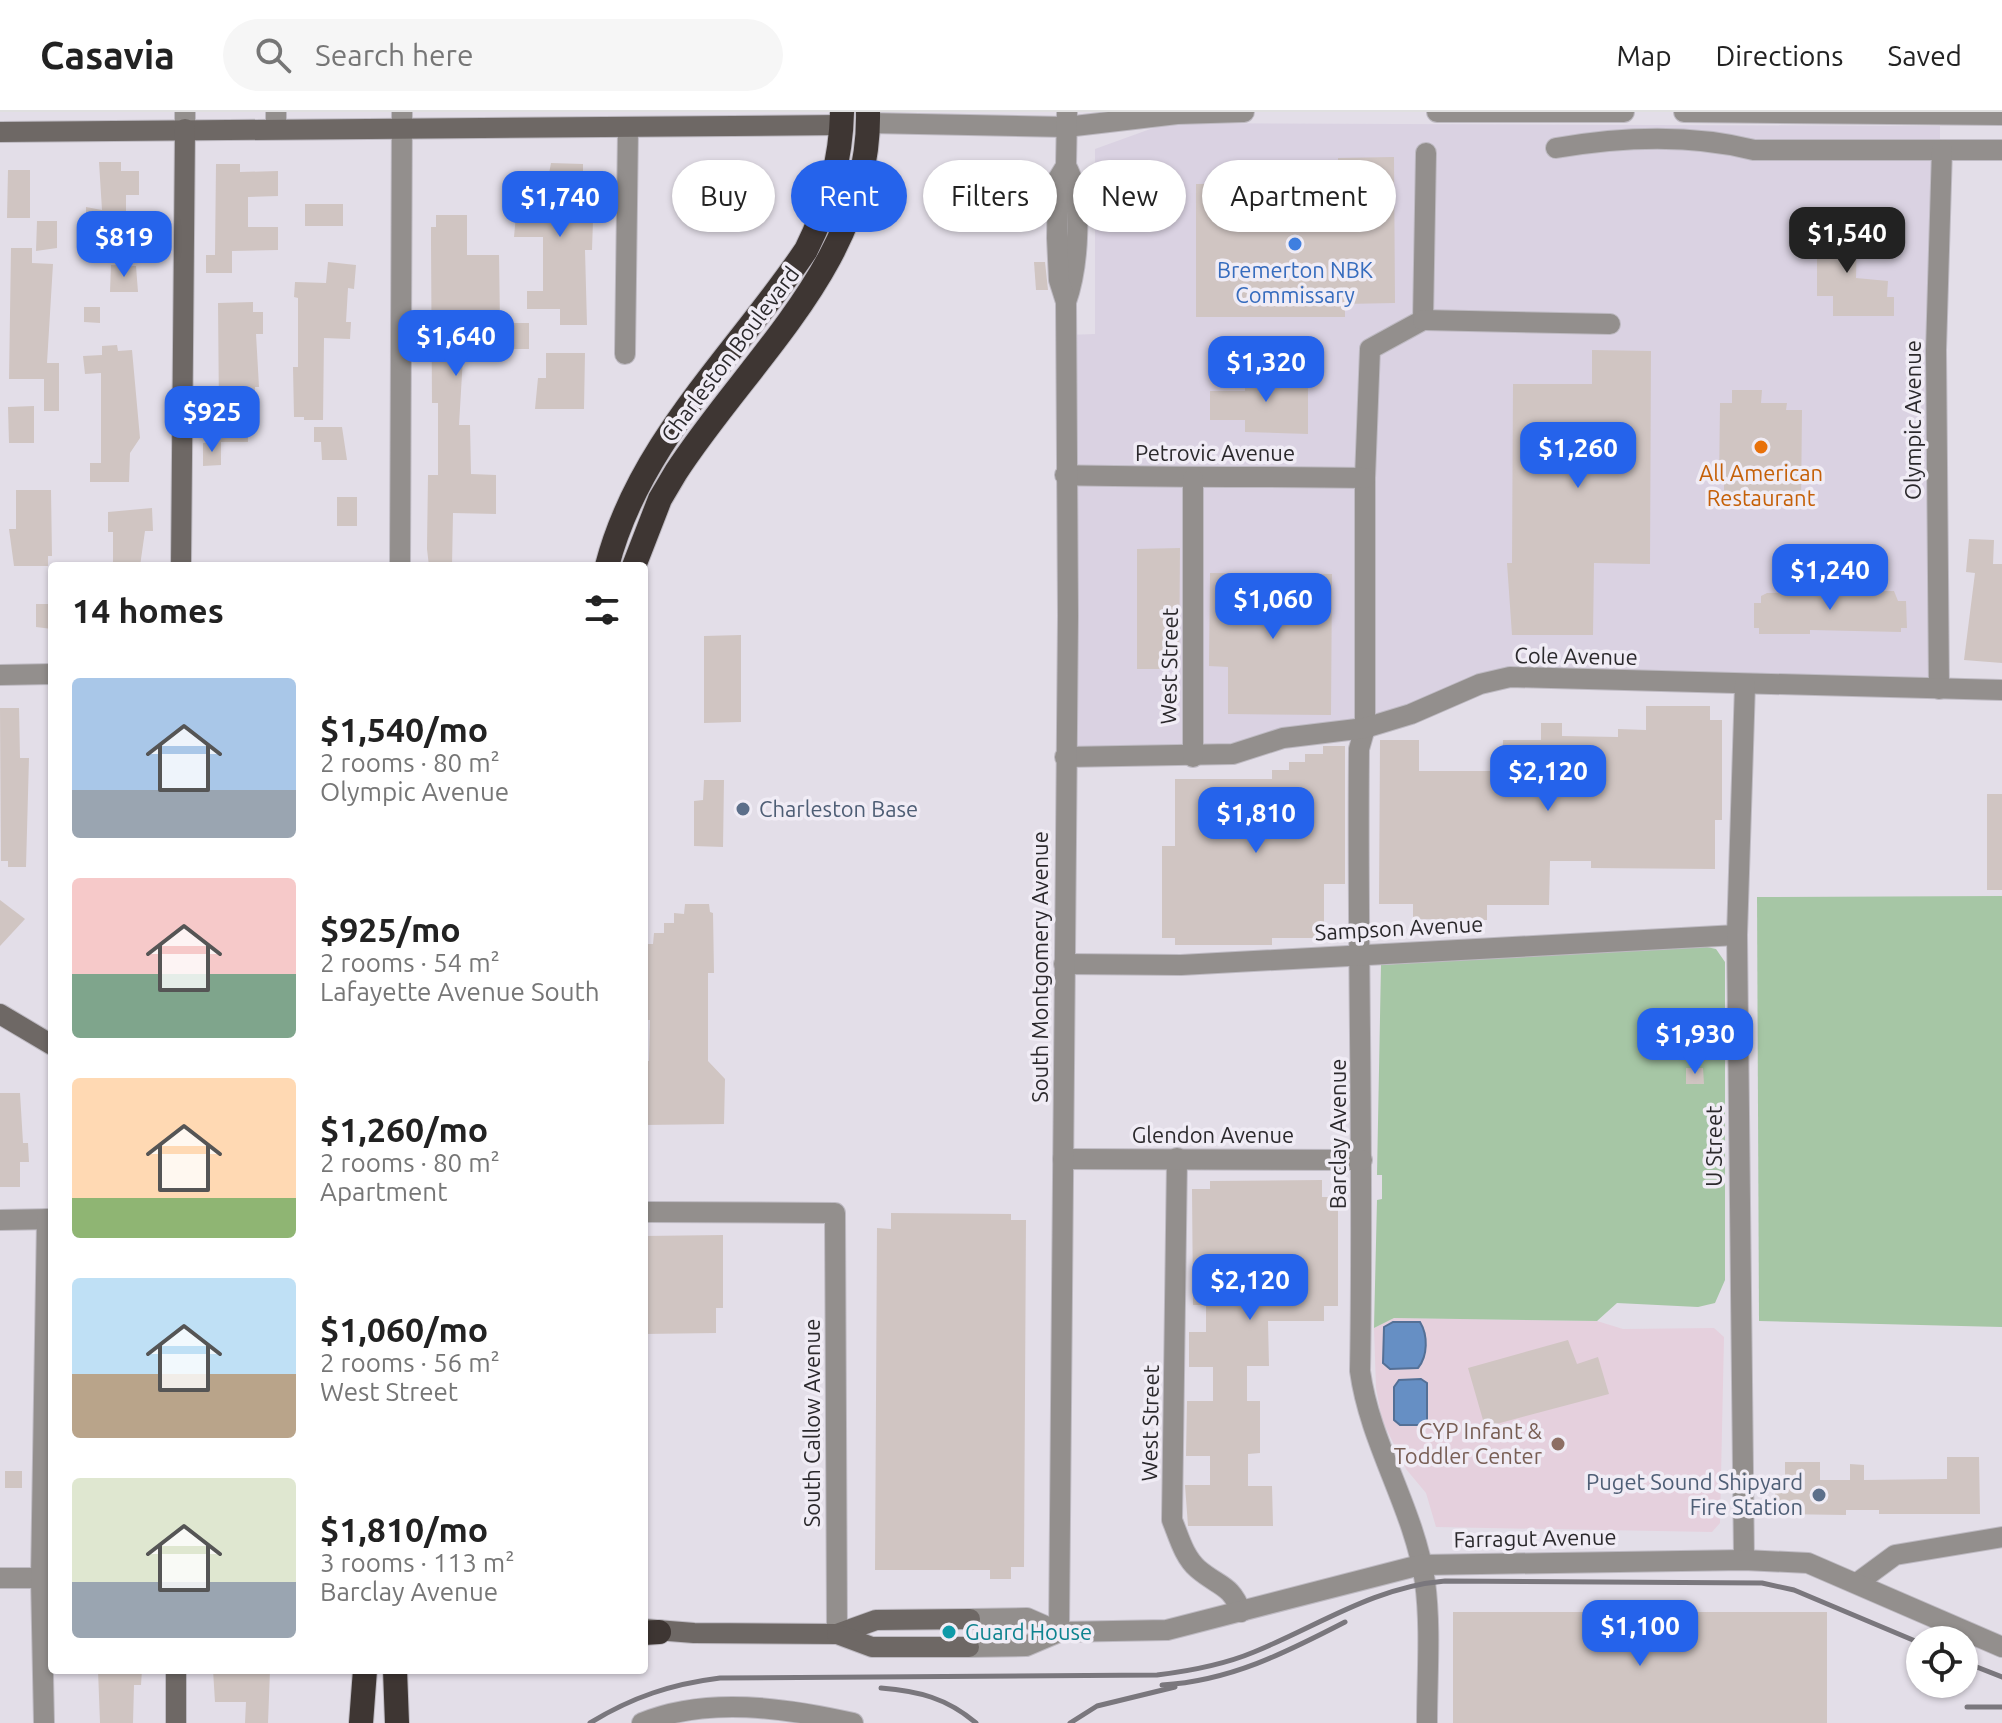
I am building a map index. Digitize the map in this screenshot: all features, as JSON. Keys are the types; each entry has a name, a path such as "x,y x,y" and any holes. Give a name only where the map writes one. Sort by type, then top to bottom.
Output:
{"highway":[{"name":"Charleston Boulevard","path":"636,562 660,499 676,472 830,262 854,206 864,167 868,118"},
{"name":"Charleston Boulevard","path":"608,562 626,512 653,458 806,250 828,197 838,161 842,119"},
{"path":"361,1723 365,1674"},
{"path":"395,1674 397,1720"},
{"path":"397,1720 411,1674"}],"street":[{"path":"868,118 1067,120 1244,112"},
{"path":"1437,112 1624,112"},
{"path":"1684,112 2002,115"},
{"path":"0,132 185,121 628,121 739,127 842,119"},
{"name":"South Montgomery Avenue","path":"1059,1632 1066,302 1059,280 1057,252 1058,179 1066,166 1067,120"},
{"path":"181,562 185,121"},
{"path":"400,562 402,121"},
{"path":"625,354 628,121"},
{"path":"1556,148 1595,141 1715,140 1754,150 2002,150"},
{"name":"Olympic Avenue","path":"1939,689 1936,350 1942,150"},
{"path":"1426,153 1423,320 1610,324"},
{"name":"Barclay Avenue","path":"1423,320 1370,349 1365,478 1365,728 1359,749 1356,953 1363,1023 1360,1371 1363,1392 1425,1582 1427,1723"},
{"name":"Petrovic Avenue","path":"1065,475 1193,479 1244,476 1365,478"},
{"name":"West Street","path":"1193,479 1193,757"},
{"path":"0,675 48,674"},
{"name":"Cole Avenue","path":"1065,757 1233,754 1283,738 1365,728 1411,714 1480,684 1510,677 2002,690"},
{"name":"U Street","path":"1744,1560 1737,935 1745,685"},
{"name":"Sampson Avenue","path":"1064,964 1181,965 1356,953 1737,935"},
{"path":"0,1014 48,1043"},
{"name":"West Street","path":"1177,1158 1172,1520 1185,1553 1197,1569 1234,1593 1241,1612"},
{"name":"Glendon Avenue","path":"1063,1159 1362,1160"},
{"name":"South Callow Avenue","path":"648,1212 835,1213 837,1634"},
{"path":"0,1220 48,1219"},
{"path":"44,1723 47,1632 41,1578 48,1264"},
{"path":"1857,1583 1895,1555 2002,1537"},
{"name":"Farragut Avenue","path":"649,1631 837,1634 872,1647 1026,1646 1059,1632 1167,1630 1420,1565 1744,1560 1808,1563 2002,1647"},
{"path":"0,1578 41,1578"},
{"name":"Farragut Avenue","path":"837,1634 876,1620 1027,1618 1059,1632"},
{"path":"176,1674 176,1723"},
{"path":"642,1723 670,1713 730,1707 818,1715 853,1723"}],"shaded area":[{"path":"1167,123 1940,126 1939,689 1537,677 1407,714 1233,754 1065,757 1067,335 1095,334 1095,232 1186,232 1186,160 1095,160 1095,149"},
{"name":"CYP Infant & Toddler Center","path":"1394,1318 1597,1321 1623,1329 1714,1328 1724,1337 1720,1523 1712,1532 1436,1527 1426,1493 1406,1469 1382,1420 1376,1388 1374,1328"}],"green space":[{"path":"2002,896 2002,1327 1759,1321 1757,897"},
{"path":"1693,944 1716,949 1725,962 1725,1280 1715,1303 1698,1307 1617,1303 1597,1321 1394,1318 1374,1328 1377,1200 1382,1199 1382,1175 1377,1175 1381,965"}],"water":[{"path":"1393,1322 1420,1322 1426,1345 1418,1368 1390,1369 1383,1363 1384,1327"},
{"path":"1421,1379 1427,1383 1427,1420 1422,1425 1400,1425 1394,1420 1394,1387 1399,1380"}],"building":[{"name":"Bremerton NBK Commissary","path":"1394,157 1394,160 1338,160"},
{"path":"99,162 121,162 121,171 139,171 139,195 126,195 126,238 94,238 94,232 86,232 86,207 102,210"},
{"path":"551,163 583,164 583,173 589,174 588,199 592,199 593,220 592,250 585,250 587,325 560,325 560,309 527,309 527,291 543,291 543,237 514,237 518,193 535,193 536,178 548,179"},
{"path":"216,164 240,164 240,172 278,171 278,196 248,197 248,227 278,227 278,250 232,251 232,273 206,273 206,255 215,255"},
{"path":"8,170 30,170 30,218 7,218"},
{"name":"Bremerton NBK Commissary","path":"1196,184 1202,184 1202,232 1395,232 1395,303 1345,304 1345,317 1196,317"},
{"path":"305,204 343,204 343,226 305,226"},
{"path":"436,215 467,215 467,255 499,255 500,323 465,323 459,425 470,425 471,474 496,475 496,514 453,513 452,562 429,562 427,549 428,475 438,475 438,403 432,403 431,227 436,227"},
{"path":"1817,218 1833,218 1833,227 1853,227 1853,234 1857,234 1856,278 1888,281 1887,297 1894,297 1894,316 1833,316 1833,296 1817,296"},
{"path":"37,221 57,221 57,248 36,251"},
{"path":"11,248 32,248 32,263 53,264 47,363 59,363 59,411 44,411 44,379 9,379"},
{"path":"328,262 356,265 354,289 348,288 346,322 351,322 350,339 324,338 323,420 304,420 304,417 294,417 293,367 298,367 298,298 294,297 295,282 326,283"},
{"path":"1034,262 1045,262 1048,290 1036,290"},
{"path":"111,265 136,266 138,292 110,292"},
{"path":"253,302 253,312 263,312 263,334 256,334 259,387 255,387 255,394 239,395 240,428 248,428 248,442 215,442 215,414 219,414 218,303"},
{"path":"84,307 100,307 100,323 84,322"},
{"path":"514,323 529,323 529,349 514,349"},
{"path":"117,345 118,351 132,350 140,438 130,453 129,482 90,482 90,463 101,463 101,373 85,374 83,356 102,355 102,346"},
{"path":"1592,350 1651,351 1650,564 1594,563 1593,635 1512,635 1507,563 1512,563 1513,384 1592,384"},
{"path":"546,353 585,353 584,409 535,409 538,378 546,378"},
{"path":"1245,375 1308,375 1308,434 1245,432 1245,420 1210,420 1210,391 1245,391"},
{"name":"All American Restaurant","path":"1732,390 1762,390 1761,403 1787,403 1786,410 1802,410 1801,506 1724,506 1724,484 1719,484 1720,403 1732,403"},
{"path":"34,406 34,443 9,443 8,407"},
{"path":"314,427 342,427 347,460 322,460 321,442 314,442"},
{"path":"221,442 221,465 203,466 203,443"},
{"path":"16,490 51,490 52,556 48,556 48,566 14,566 9,529 16,529"},
{"path":"337,497 357,497 357,526 337,526"},
{"path":"152,508 153,531 145,531 141,562 113,562 113,532 108,532 108,512"},
{"path":"1969,539 1994,540 1993,564 2002,564 2002,663 1964,660 1975,573 1966,572"},
{"path":"1180,548 1179,669 1137,669 1137,549"},
{"path":"1210,573 1332,574 1331,715 1228,714 1228,667 1209,666"},
{"path":"1894,591 1898,601 1906,601 1907,628 1901,628 1901,632 1810,630 1810,634 1759,634 1759,628 1754,628 1754,603 1761,603 1761,596 1767,593"},
{"path":"36,604 48,604 48,628 36,627"},
{"path":"741,635 741,722 704,723 704,636"},
{"path":"1646,706 1710,706 1710,720 1722,720 1722,820 1715,820 1715,869 1591,868 1591,861 1550,861 1549,905 1487,905 1487,920 1413,919 1413,904 1379,904 1380,740 1419,740 1419,771 1502,771 1503,740 1541,740 1541,723 1562,723 1562,736 1618,737 1618,729 1646,730"},
{"path":"0,708 19,708 20,758 29,758 26,867 8,867 8,861 1,861"},
{"path":"1323,746 1345,746 1345,884 1324,884 1324,938 1272,938 1272,945 1175,945 1175,938 1162,938 1162,846 1175,846 1175,779 1272,779 1272,770 1289,770 1289,762 1305,762 1305,754 1323,754"},
{"path":"704,780 724,780 723,847 694,846 694,801 703,800"},
{"path":"1987,794 2002,794 2002,890 1987,890"},
{"path":"0,900 25,919 0,946"},
{"path":"685,904 709,904 713,913 714,973 708,973 708,1061 725,1079 724,1124 648,1125 648,944 653,944 654,933 664,933 664,923 674,923 674,913 684,914"},
{"path":"1686,1068 1703,1068 1704,1084 1686,1084"},
{"path":"0,1093 20,1093 23,1143 28,1143 29,1162 20,1162 20,1187 0,1187"},
{"path":"1322,1180 1322,1197 1338,1197 1338,1306 1324,1306 1324,1321 1268,1321 1269,1366 1247,1366 1247,1401 1260,1401 1260,1453 1248,1454 1248,1486 1272,1486 1273,1526 1188,1526 1185,1485 1210,1485 1210,1456 1186,1456 1187,1401 1213,1401 1213,1367 1189,1367 1189,1332 1206,1332 1206,1305 1193,1305 1192,1189 1210,1189 1210,1181"},
{"path":"891,1213 1011,1214 1011,1220 1026,1220 1024,1567 1011,1567 1011,1579 990,1579 990,1570 875,1570 877,1228 891,1229"},
{"path":"723,1235 723,1308 716,1308 716,1333 648,1334 648,1236"},
{"path":"1568,1340 1577,1364 1598,1357 1609,1394 1485,1427 1468,1368"},
{"path":"1947,1457 1979,1457 1980,1514 1879,1514 1879,1510 1846,1510 1846,1515 1775,1514 1775,1479 1785,1480 1785,1462 1820,1462 1820,1480 1850,1480 1850,1464 1864,1465 1864,1480 1947,1479"},
{"path":"5,1471 22,1471 22,1488 5,1488"},
{"path":"1453,1612 1827,1612 1827,1723 1453,1723"},
{"path":"98,1674 142,1674 141,1685 134,1685 133,1723 100,1723"},
{"path":"213,1674 270,1674 268,1723 245,1723 246,1702 215,1702"}],"railway":[{"path":"590,1723 653,1693 720,1678 1157,1675 1182,1672 1242,1657 1370,1599 1445,1581 1762,1583 1794,1590 1906,1637"},
{"path":"1162,1685 1211,1678 1256,1664 1345,1622"},
{"path":"1978,1668 2002,1677"},
{"path":"1070,1723 1097,1706 1175,1687"},
{"path":"881,1688 932,1697 954,1707 976,1723"},
{"path":"1967,1707 2002,1707"}],"place":[{"name":"Bremerton NBK Commissary","path":"1295,244"},
{"name":"All American Restaurant","path":"1761,447"},
{"name":"Charleston Base","path":"743,809"},
{"name":"CYP Infant & Toddler Center","path":"1558,1444"},
{"name":"Puget Sound Shipyard Fire Station","path":"1819,1495"},
{"name":"Guard House","path":"949,1632"}]}
